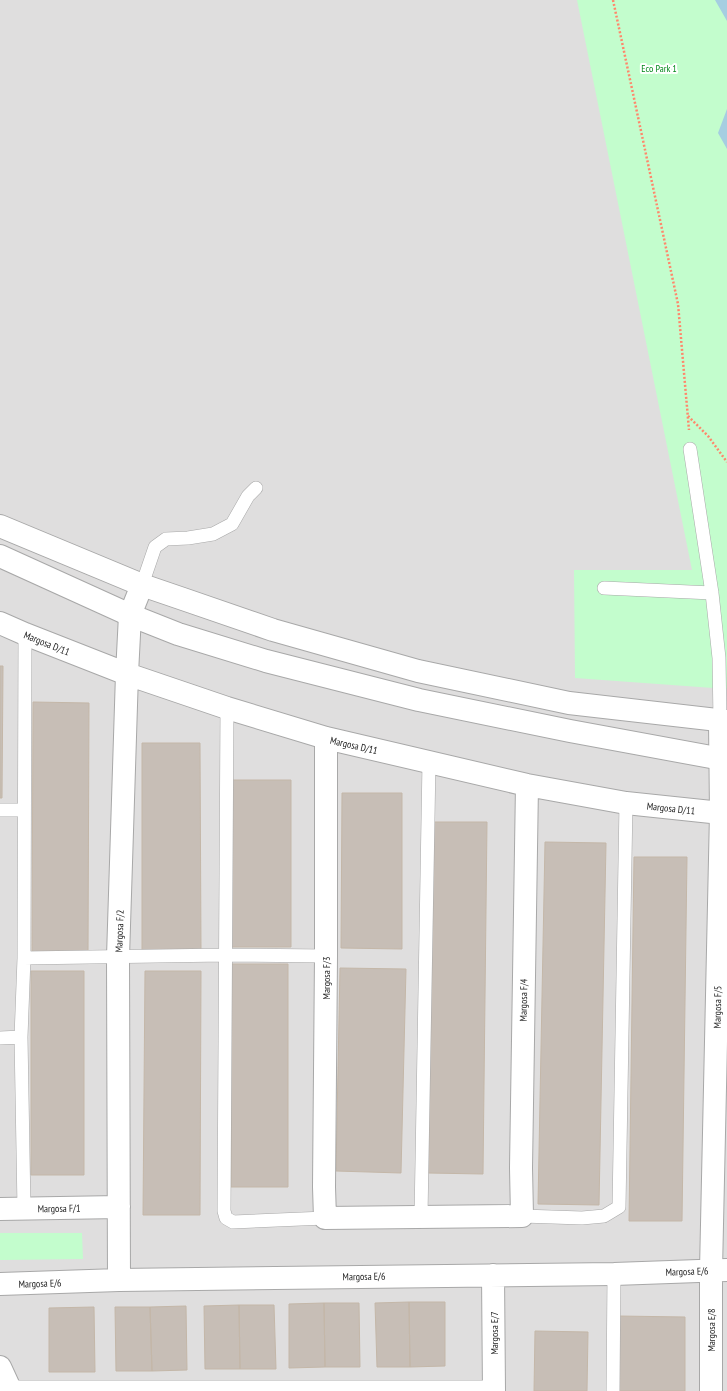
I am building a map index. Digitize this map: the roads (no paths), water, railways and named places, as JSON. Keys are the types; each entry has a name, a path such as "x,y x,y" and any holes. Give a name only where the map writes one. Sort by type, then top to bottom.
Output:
{"street":[{"path":"0,526 142,585 273,630 418,670 569,703 723,721"},
{"path":"0,556 130,616 178,634 266,661 419,700 570,731 724,760"},
{"name":"Margosa F/2","path":"119,1280 118,957 127,674 130,616 142,585"},
{"name":"Margosa D/11","path":"0,623 127,674 227,708 326,738 526,785 626,803 721,813"},
{"name":"Margosa F/5","path":"719,1270 721,813 724,760 723,721"},
{"name":"Margosa F/3","path":"325,1218 326,738"},
{"name":"Margosa F/4","path":"522,1216 521,1168 526,785"},
{"name":"Margosa F/1","path":"0,1209 119,1207"},
{"path":"325,1218 522,1216"},
{"name":"Margosa E/6","path":"0,1284 119,1280 614,1274 719,1270"},
{"name":"Margosa E/8","path":"711,1391 719,1270"},
{"name":"Margosa E/7","path":"494,1275 494,1389"},
{"path":"0,1367 10,1389"}],"lane":[{"path":"690,449 723,658 723,721"},
{"path":"142,585 155,547 166,539 188,538 213,534 232,524 248,496 256,488"},
{"path":"604,588 712,592"},
{"path":"24,1209 20,1037 24,958 25,634"},
{"path":"227,708 224,1211 226,1218 233,1222 325,1218"},
{"path":"421,1217 429,762"},
{"path":"522,1216 582,1218 604,1216 619,1207 626,803"},
{"path":"0,810 24,810"},
{"path":"24,958 225,955 326,956"},
{"path":"0,1038 20,1037"},
{"path":"613,1391 614,1274"},
{"path":"10,1389 494,1389"}],"water":[{"path":"715,0 727,0 727,21"},
{"path":"727,109 727,149 718,133"}],"park label":[{"name":"Eco Park 1","path":"659,68"}]}
